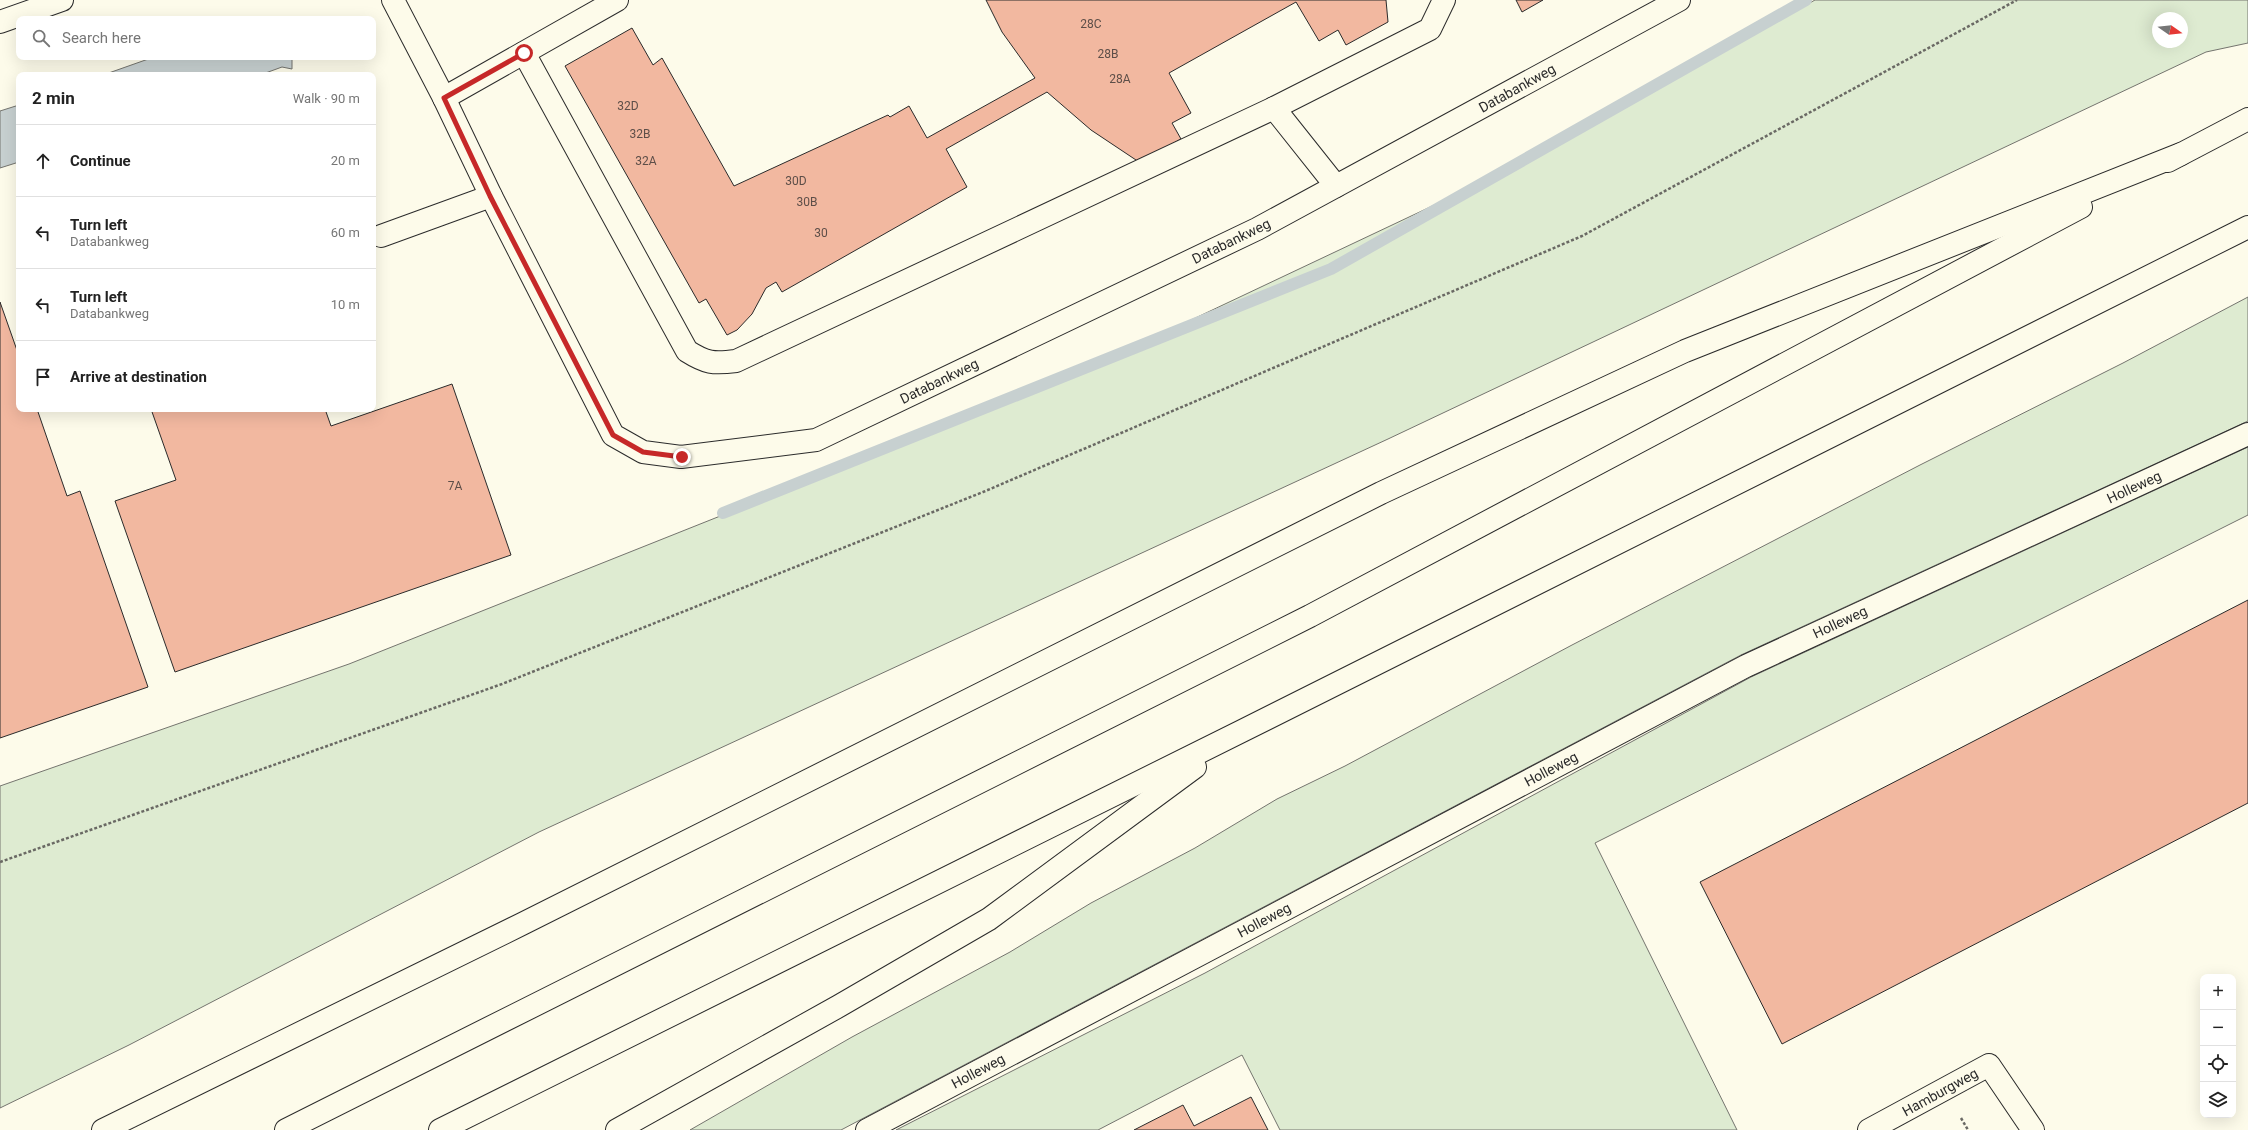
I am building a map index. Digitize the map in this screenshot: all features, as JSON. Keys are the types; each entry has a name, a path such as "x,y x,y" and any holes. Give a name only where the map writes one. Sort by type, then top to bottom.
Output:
{"main road":[{"path":"17,16 62,0"},
{"name":"Databankweg","path":"393,0 444,98 490,196 613,435 643,452 682,457 816,440 1257,229 1679,0"},
{"path":"444,98 617,0"},
{"path":"524,53 687,351 702,361 716,364 736,361 1274,108 1430,30 1444,0"},
{"path":"0,22 16,16"},
{"path":"1274,108 1336,186"},
{"path":"286,1130 1310,616 2248,119"},
{"path":"103,1130 522,924 1381,493 1685,351 2181,154"},
{"path":"381,236 490,196"},
{"path":"440,1130 1242,731 2248,227"},
{"name":"Holleweg","path":"867,1130 1746,666 2248,434"},
{"path":"617,1130 839,1006 989,919 1242,731"},
{"name":"Hamburgweg","path":"1869,1130 1989,1065 2033,1130"}],"path":[{"path":"0,862 502,684 983,492 1575,239 2017,0"}],"green space":[{"path":"1815,0 2248,0 2248,43 2206,52 1388,439 539,832 129,1045 0,1108 0,786 349,664 1079,373 1500,174"},
{"path":"2248,297 2248,421 1741,655 841,1130 690,1130 852,1037 1010,952 1091,903 1195,848 1277,799 1345,766 1572,645 1920,465 2123,363"},
{"path":"2248,447 2248,515 1595,843 1737,1130 1280,1130 1242,1055 1098,1130 896,1130 1205,973 1751,677"}],"shaded area":[{"path":"146,60 292,60 292,69 282,67 268,72 112,72"},
{"path":"16,106 16,163 0,168 0,111"}],"building":[{"path":"986,0 1386,0 1388,22 1346,45 1338,30 1319,41 1296,2 1169,73 1191,113 1172,123 1181,139 1139,162 1091,130 1047,92 946,149 967,187 782,292 776,282 766,288 752,314 737,330 727,335 706,299 699,303 565,66 632,28 653,65 662,58 734,186 888,115 890,117 909,106 927,138 1035,78 1002,32"},
{"path":"1516,0 1543,0 1522,12"},
{"path":"0,302 16,347 16,412 38,412 67,496 80,491 148,687 0,738"},
{"path":"452,384 511,555 175,672 115,501 176,480 152,412 326,412 331,426 371,412 376,412 376,410"},
{"path":"2248,600 2248,803 1782,1044 1700,882"},
{"path":"1251,1097 1268,1130 1134,1130 1183,1105 1194,1126"}],"waterway":[{"path":"723,513 1331,269 1806,0"}],"route":[{"path":"524,53 444,98 490,196 613,435 643,452 682,457"}]}
